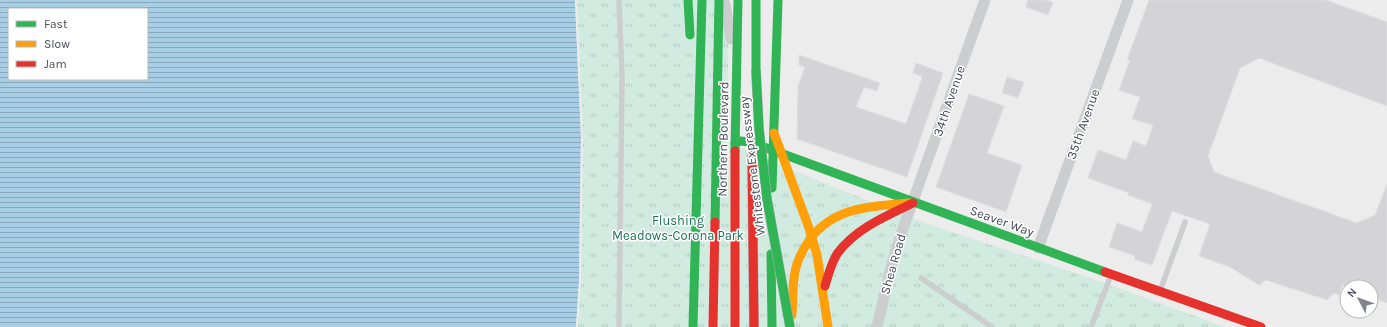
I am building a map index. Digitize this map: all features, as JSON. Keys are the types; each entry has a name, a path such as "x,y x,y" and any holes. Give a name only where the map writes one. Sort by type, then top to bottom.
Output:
{"main road":[{"path":"688,0 690,44"},
{"path":"693,327 702,0"},
{"path":"712,327 719,0"},
{"name":"Northern Boulevard","path":"735,327 735,143 738,0"},
{"name":"Whitestone Expressway","path":"756,0 756,71 759,129 767,199 791,327"},
{"path":"772,327 771,266 777,151 774,133 778,0"},
{"path":"754,327 752,184 756,71"},
{"path":"691,72 695,224"},
{"name":"Seaver Way","path":"735,143 747,141 777,151 1038,248 1261,327"},
{"path":"777,151 812,237 819,263 828,327"},
{"path":"791,327 795,273 801,254 812,237 825,223 843,213 865,207 913,202"},
{"path":"824,293 825,283 832,262 845,244 864,228 913,202"}],"street":[{"path":"724,0 730,27 736,82"},
{"name":"34th Avenue","path":"913,202 984,0"},
{"name":"35th Avenue","path":"1038,248 1128,0"},
{"name":"Shea Road","path":"876,327 891,267 913,202"},
{"path":"731,327 735,312"}],"lane":[{"path":"619,0 622,76 619,327"},
{"path":"1160,291 1185,222"},
{"path":"1091,327 1111,274"},
{"path":"922,278 992,327"}],"green space":[{"name":"Flushing Meadows-Corona Park","path":"575,0 729,0 727,142 819,181 928,224 1091,278 1225,327 576,327 579,282 581,137"}],"water":[{"path":"0,0 575,0 581,137 579,282 576,327 0,327"}],"pier":[{"path":"575,0 577,0 583,137 581,282 578,327 576,327 579,282 581,137"}],"building":[{"path":"1028,0 1046,0 1053,2 1048,15 1026,7"},
{"path":"1149,0 1326,0 1387,22 1387,106 1259,58 1240,68 1208,156 1214,172 1357,223 1375,215 1387,184 1387,303 1379,300 1379,279 1339,279 1339,295 1334,293 1327,300 1266,280 1259,285 1230,267 1199,256 1210,224 1172,211 1152,265 1134,259 1135,256 1109,247 1117,223 1142,232 1152,204 1128,195 1129,193 1088,178 1098,150 1126,160 1133,141 1146,146 1153,125 1132,119 1140,97 1119,90 1130,60 1127,60"},
{"path":"799,55 880,83 877,91 864,87 856,107 906,124 922,78 922,76 913,73 916,63 943,73 907,177 797,139 798,86 805,67 799,65"},
{"path":"1007,77 1024,82 1018,98 1002,93"},
{"path":"969,94 1004,106 987,153 1022,165 1006,212 936,187"}],"traffic: fast":[{"path":"688,0 690,35"},
{"path":"693,327 702,0"},
{"path":"715,222 719,0"},
{"path":"735,151 738,0"},
{"path":"756,0 756,71"},
{"path":"772,188 778,0"},
{"path":"756,71 759,129 767,199 790,327"},
{"path":"735,143 740,141 750,142 1105,272"},
{"path":"771,254 772,327"}],"traffic: slow":[{"path":"774,133 809,228 817,255 828,327"},
{"path":"792,315 793,283 797,263 807,243 820,228 831,220 856,210 882,205 910,203"}],"traffic: jam":[{"path":"735,151 735,327"},
{"path":"752,155 754,327"},
{"path":"825,286 833,262 844,245 862,230 913,203"},
{"path":"713,327 715,222"},
{"path":"1105,272 1261,327"}]}
